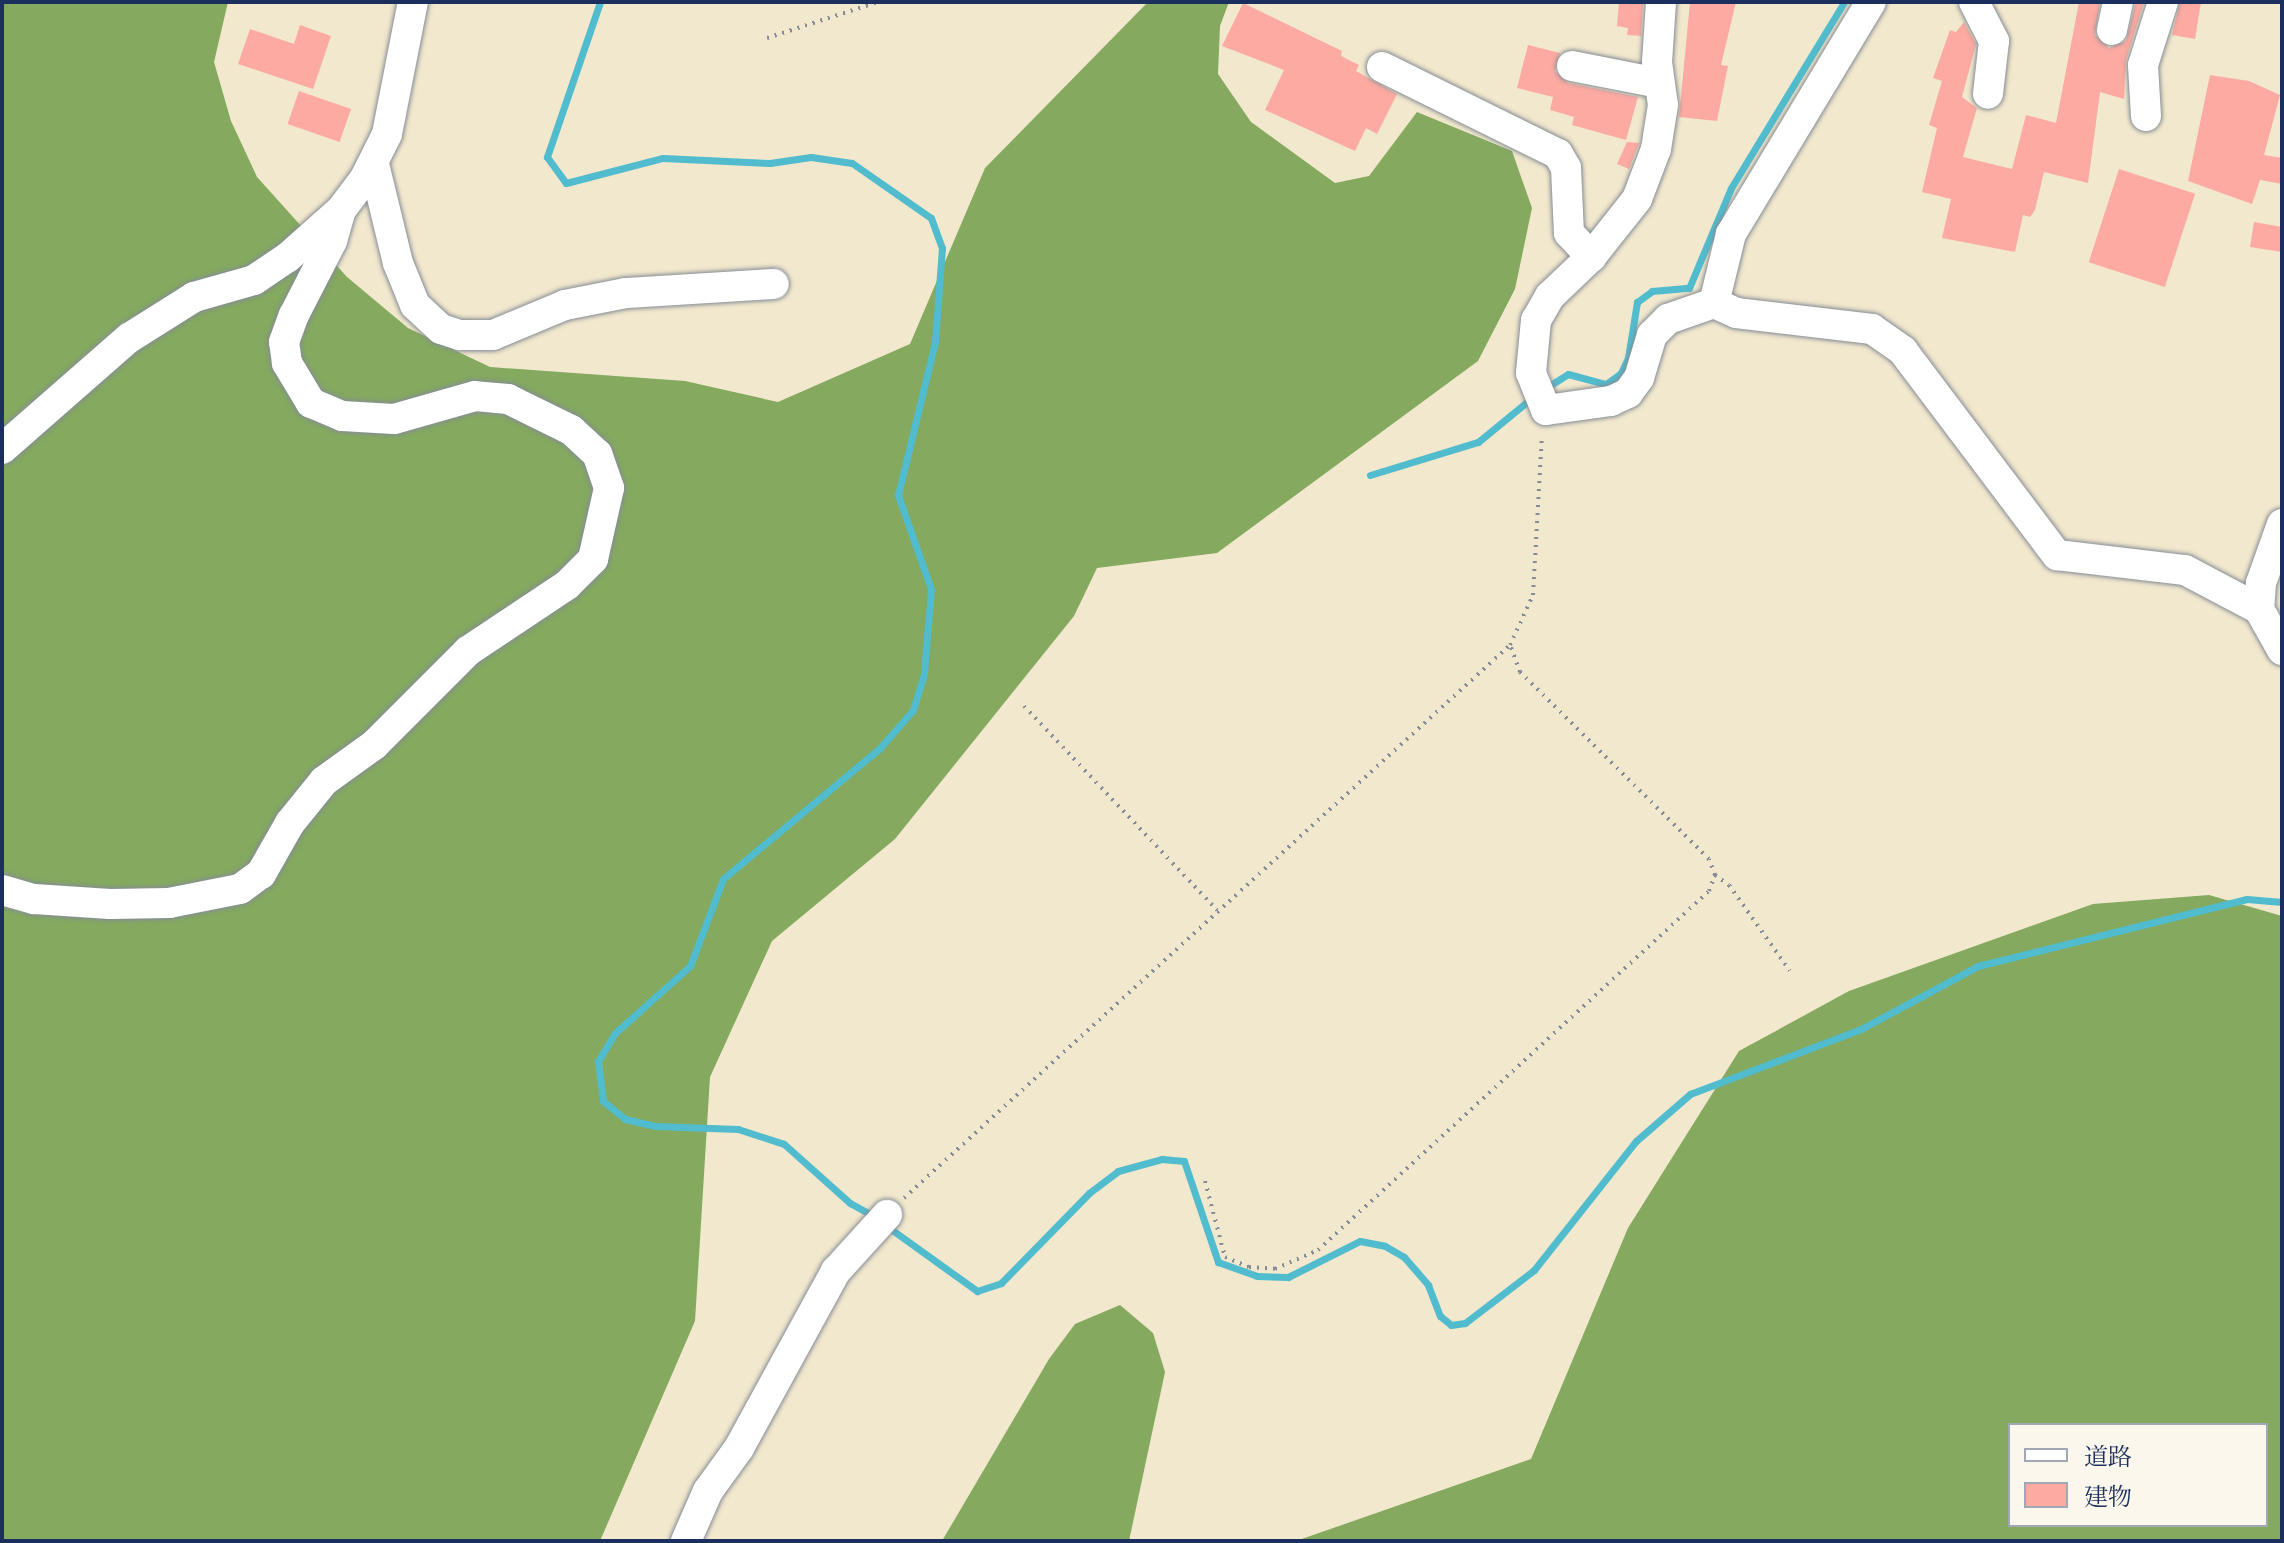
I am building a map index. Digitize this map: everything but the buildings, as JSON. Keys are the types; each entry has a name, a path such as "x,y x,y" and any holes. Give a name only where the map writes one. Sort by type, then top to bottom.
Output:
{"street":[{"path":"2,449 129,338 194,297 254,280 287,258 341,210 374,164 387,134 413,2"},
{"path":"1661,2 1659,83 1663,105 1656,149 1637,199 1591,257 1550,296 1536,320 1530,347 1540,398 1611,401 1628,393 1639,378 1652,335 1668,319 1714,303 1736,313 1872,329 1888,337 2057,555 2185,570 2259,609 2282,650"},
{"path":"1714,303 1731,234 1871,2"},
{"path":"1974,2 1994,41 1988,94"},
{"path":"2146,116 2143,65 2163,2"},
{"path":"1572,66 1659,83"},
{"path":"1382,67 1558,154 1566,168 1569,233 1591,257"},
{"path":"374,164 409,293 430,320 460,335 493,335 565,305 626,293 774,284"},
{"path":"2,890 34,899 110,904 169,903 240,889 261,874 290,823 324,781 374,745 468,651 567,585 593,559 609,488 597,454 571,430 508,399 475,396 394,419 358,419 323,409 295,384 284,342 332,241 341,210"},
{"path":"2259,609 2261,583 2282,524"},
{"path":"686,1541 708,1491 739,1448 836,1271 882,1220"}],"path":[{"path":"767,38 878,2"},
{"path":"882,1220 1217,910 1510,645 1533,595 1540,398"},
{"path":"1510,645 1520,672 1709,859 1715,875 1729,885 1790,971"},
{"path":"1024,706 1217,910"},
{"path":"1205,1181 1225,1257 1249,1267 1275,1269 1318,1250 1709,891 1715,875"}],"green space":[{"path":"2,2 228,2 214,62 231,121 257,177 347,277 408,328 490,367 685,381 778,402 910,344 985,168 1148,2 1229,2 1220,26 1218,74 1251,122 1335,183 1369,176 1417,112 1512,151 1532,208 1515,289 1478,361 1217,553 1097,568 1074,616 895,839 772,941 710,1077 695,1321 600,1541 2,1541"},
{"path":"2209,895 2282,916 2282,1541 1296,1541 1531,1459 1628,1228 1739,1051 1849,991 2093,904"},
{"path":"1120,1305 1153,1333 1165,1372 1129,1541 942,1541 1049,1359 1075,1324"}],"waterway":[{"path":"600,2 547,157 566,183 663,158 770,163 811,157 852,163 931,218 942,248 935,342 898,495 931,589 924,674 913,710 880,748 723,879 690,966 615,1033 598,1061 603,1101 625,1119 655,1126 738,1129 784,1144 850,1203 875,1217"},
{"path":"1544,389 1568,374 1606,384 1621,373 1628,358 1637,302 1652,291 1689,288 1731,188 1844,2"},
{"path":"1370,475 1478,442 1534,396"},
{"path":"888,1227 977,1291 1001,1283 1089,1193 1118,1171 1162,1159 1184,1161 1218,1262 1257,1276 1288,1277 1360,1241 1385,1246 1404,1257 1428,1285 1440,1316 1451,1325 1465,1323 1534,1270 1636,1141 1690,1094 1861,1029 1978,966 2247,899 2282,902"}]}
